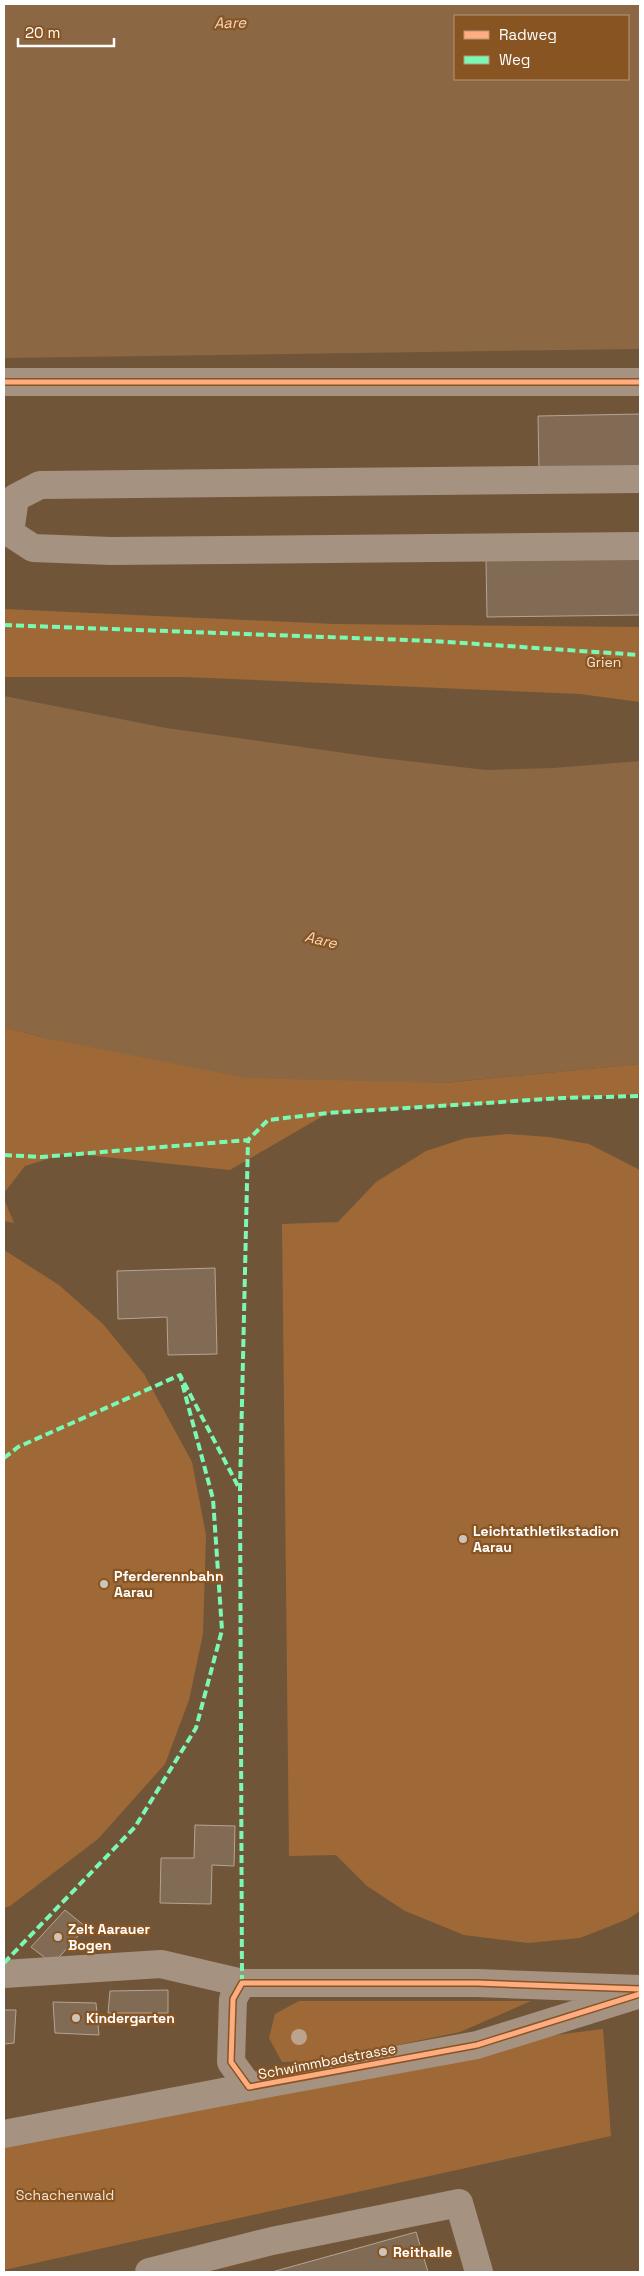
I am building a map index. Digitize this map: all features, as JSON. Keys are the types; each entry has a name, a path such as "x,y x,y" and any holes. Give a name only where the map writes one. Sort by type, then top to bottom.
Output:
{"street":[{"path":"4,382 640,382"},
{"path":"640,479 40,485 9,495 10,533 33,548 111,551 640,546"},
{"path":"4,1974 161,1964 242,1983 477,1983 640,1989"},
{"name":"Schwimmbadstrasse","path":"242,1983 232,1999 232,2062 249,2087 477,2045 640,1994"},
{"path":"4,2134 249,2087"},
{"path":"150,2272 272,2240 459,2203 479,2272"}],"green space":[{"name":"Grien","path":"4,609 334,624 640,627 640,702 580,694 185,677 4,677"},
{"path":"4,1027 45,1038 444,1083 640,1064 640,1094 328,1113 230,1170 67,1153 25,1166 4,1193"},
{"name":"Leichtathletikstadion Aarau","path":"508,1134 549,1137 589,1144 640,1170 640,1911 628,1919 580,1938 528,1943 464,1935 405,1911 367,1886 336,1855 289,1856 282,1224 338,1222 376,1182 426,1151 466,1138"},
{"path":"4,1199 14,1223 4,1221"},
{"name":"Pferderennbahn Aarau","path":"4,1250 59,1285 103,1324 144,1374 192,1462 206,1535 203,1634 189,1700 165,1764 98,1839 10,1906 4,1908"},
{"path":"299,2001 531,2001 460,2032 320,2061 282,2062 269,2038 275,2014"},
{"name":"Schachenwald","path":"603,2029 611,2136 4,2270 4,2146 477,2045"}],"water":[{"name":"Aare","path":"4,4 640,4 640,349 4,358"},
{"name":"Aare","path":"4,696 166,728 373,757 486,770 554,768 640,761 640,1064 443,1083 246,1078 45,1038 4,1027"}],"building":[{"path":"640,414 640,469 539,471 538,416"},
{"path":"640,557 640,615 487,617 486,560"},
{"path":"215,1268 217,1354 168,1355 167,1317 118,1319 117,1271"},
{"path":"195,1825 235,1826 234,1866 212,1865 211,1904 160,1903 161,1858 194,1858"},
{"name":"Zelt Aarauer Bogen","path":"65,1910 86,1927 53,1964 31,1947"},
{"path":"168,1990 168,2013 108,2013 110,1991"},
{"name":"Kindergarten","path":"53,2002 96,2003 99,2035 55,2033"},
{"path":"4,2010 16,2010 14,2043 4,2044"},
{"name":"Reithalle","path":"416,2232 428,2272 272,2272"}],"marked path":[{"path":"4,625 433,641 640,655"},
{"path":"4,1155 41,1157 248,1140 268,1120 328,1113 563,1098 640,1096"},
{"path":"242,1983 240,1490 248,1140"},
{"path":"4,1458 18,1447 180,1375 239,1488"},
{"path":"4,1963 135,1827 196,1728 222,1630 213,1499 180,1375"}],"cycle path":[{"path":"4,382 640,382"},
{"path":"640,1989 477,1983 242,1983 233,1999 231,2062 249,2087 477,2045 640,1994"}],"place":[{"name":"Leichtathletikstadion Aarau","path":"463,1539"},
{"name":"Pferderennbahn Aarau","path":"104,1584"},
{"name":"Zelt Aarauer Bogen","path":"58,1937"},
{"name":"Kindergarten","path":"76,2018"},
{"name":"Reithalle","path":"383,2252"}]}
